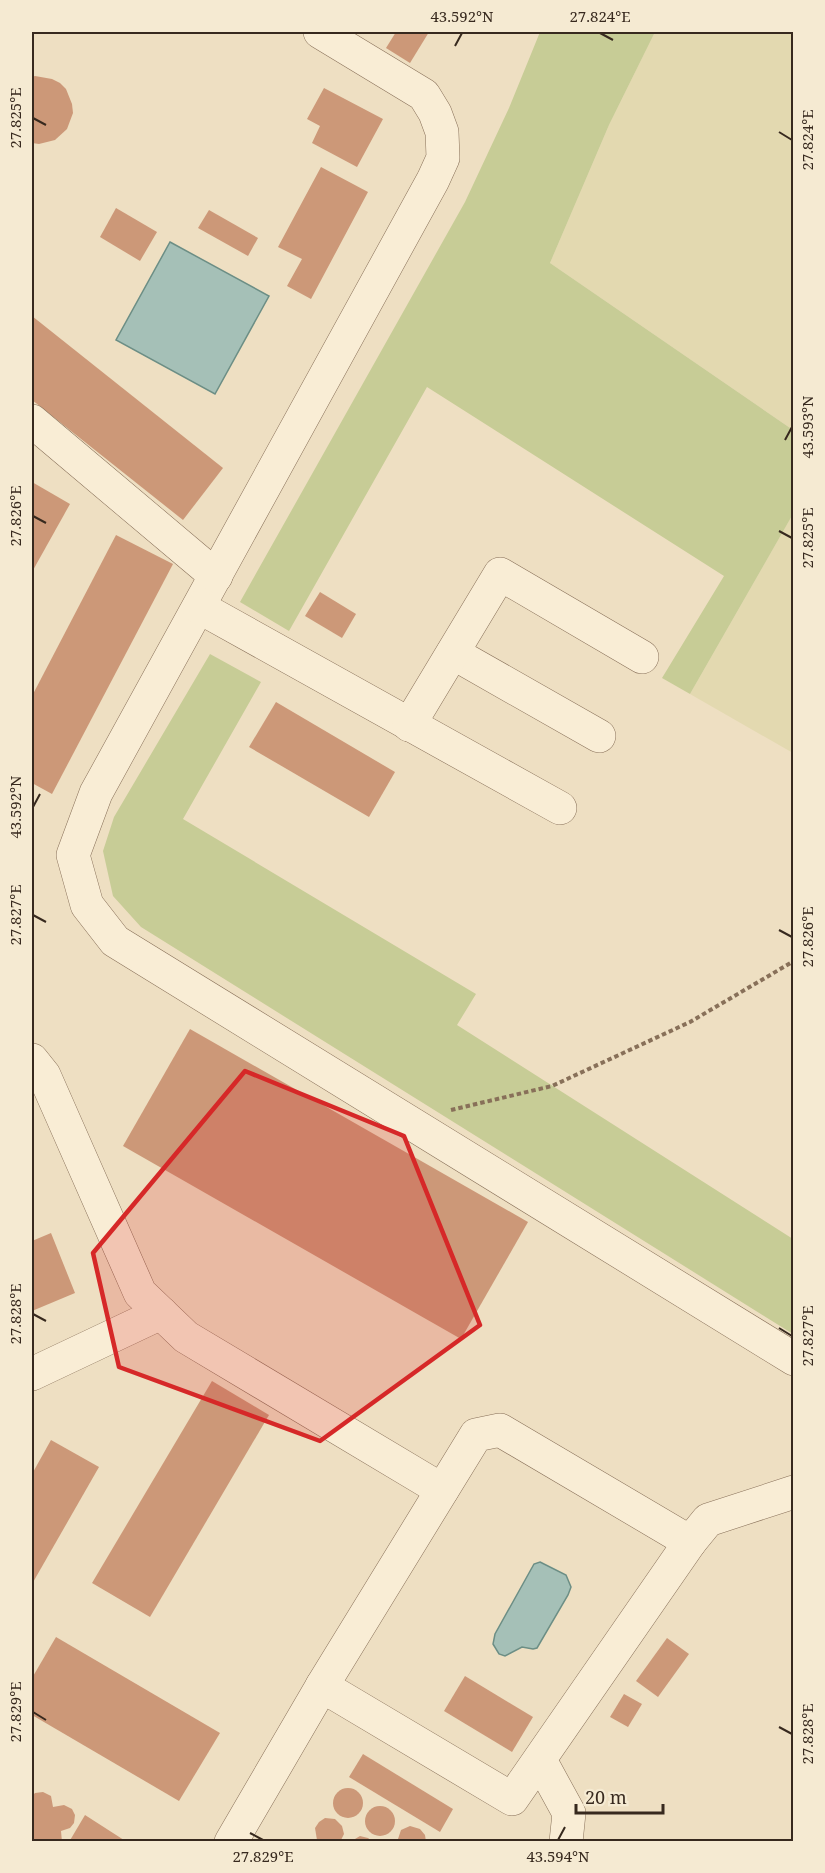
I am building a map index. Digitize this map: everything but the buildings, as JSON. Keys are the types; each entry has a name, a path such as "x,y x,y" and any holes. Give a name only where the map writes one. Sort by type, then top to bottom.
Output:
{"lane":[{"path":"321,32 424,95 435,113 442,132 443,158 434,180 102,782 73,855 87,905 115,941 794,1359"},
{"path":"32,421 216,576"},
{"path":"410,724 500,573 642,657"},
{"path":"199,607 560,808"},
{"path":"453,653 599,736"},
{"path":"32,1060 44,1075 140,1293 186,1337 442,1490"},
{"path":"32,1374 161,1313"},
{"path":"231,1842 322,1686 476,1435 500,1430 690,1542"},
{"path":"322,1686 512,1799 690,1542 708,1521 761,1501 794,1492"},
{"path":"540,1760 569,1813 566,1842"}],"path":[{"path":"406,1120 552,1086 690,1022 794,962"}],"highlighted area":[{"path":"245,1071 404,1136 480,1325 320,1441 119,1367 93,1253"}],"shaded area":[{"path":"655,32 793,32 793,430 550,263 609,125"},
{"path":"793,514 794,753 690,694"}],"green space":[{"path":"540,32 655,32 609,125 550,263 793,430 793,514 690,694 662,678 724,576 427,387 289,631 240,602 465,202 509,108"},
{"path":"210,654 261,682 183,819 476,994 457,1025 793,1239 793,1334 141,927 113,896 103,851 114,817"}],"water":[{"path":"170,242 269,296 215,394 116,340"},
{"path":"540,1562 566,1575 571,1587 568,1595 537,1648 522,1647 505,1656 499,1654 493,1644 495,1634 534,1564"}]}
